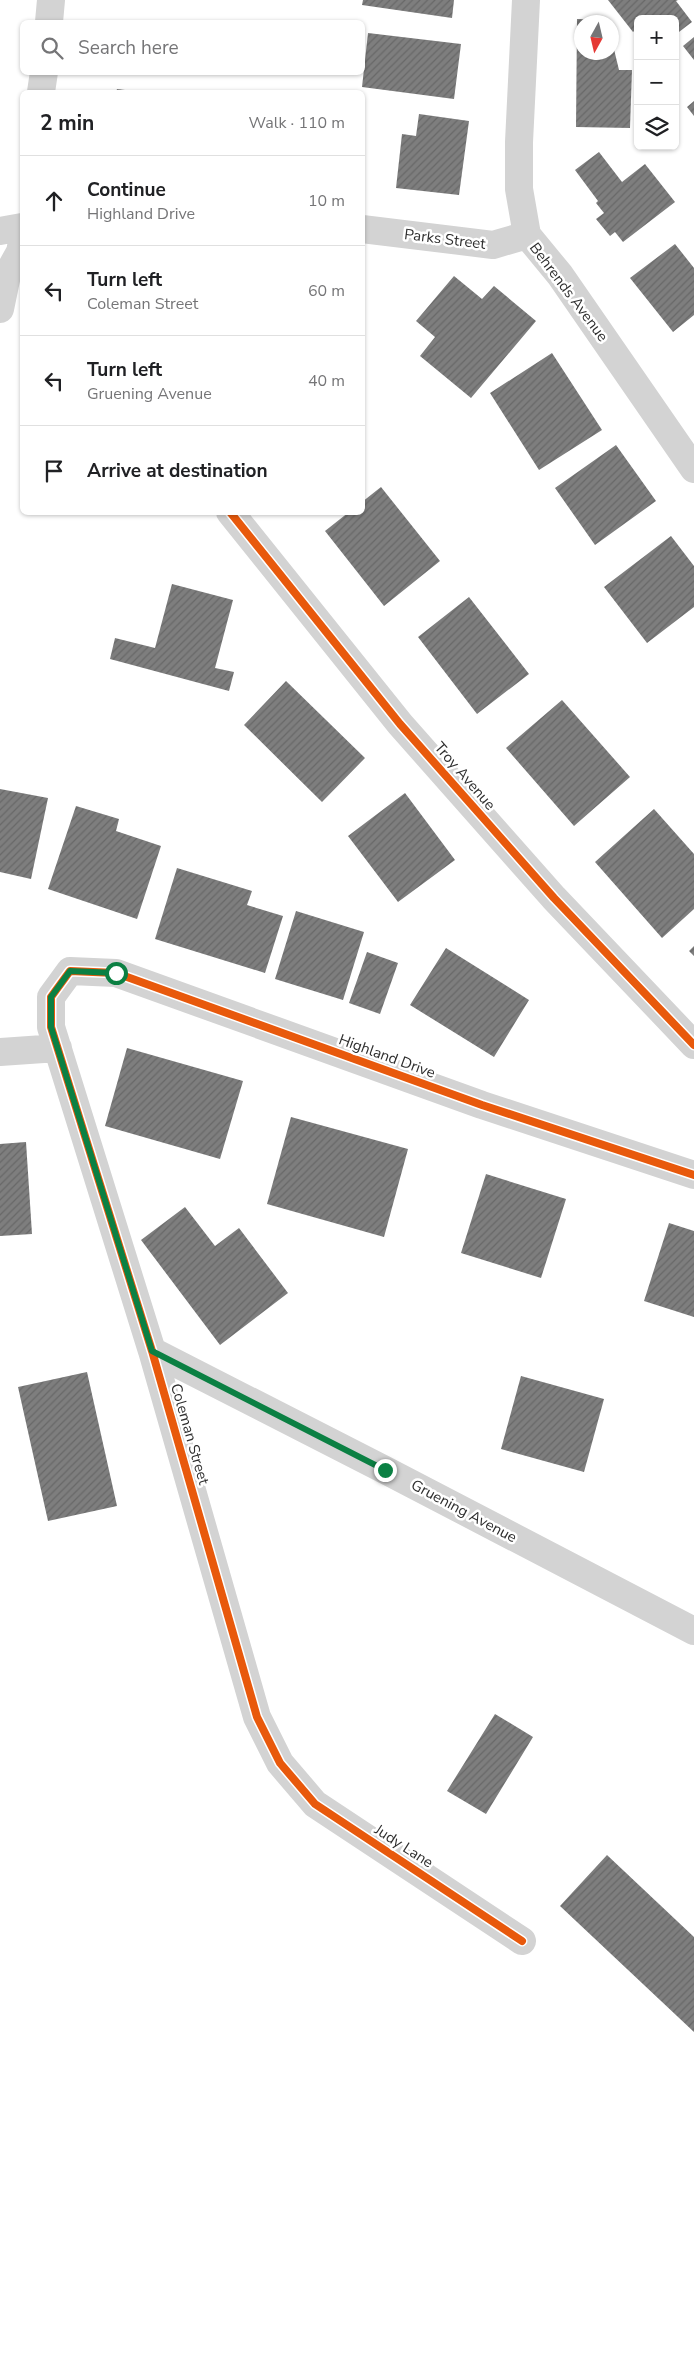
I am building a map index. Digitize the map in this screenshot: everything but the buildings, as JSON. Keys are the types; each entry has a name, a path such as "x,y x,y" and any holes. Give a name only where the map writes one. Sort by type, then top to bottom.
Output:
{"street":[{"path":"49,20 51,0"},
{"name":"Behrends Avenue","path":"526,0 519,142 519,189 526,236 560,275 694,469"},
{"path":"41,90 44,75"},
{"name":"Parks Street","path":"365,229 493,245 526,236"},
{"path":"0,231 20,243"},
{"path":"0,309 7,275 20,248"},
{"name":"Troy Avenue","path":"232,515 400,724 554,898 694,1045"},
{"name":"Coleman Street","path":"70,971 51,997 51,1027 152,1351 257,1718 280,1763"},
{"name":"Highland Drive","path":"70,971 116,973 482,1105 694,1176"},
{"path":"0,1052 58,1048"},
{"name":"Gruening Avenue","path":"152,1351 694,1631"},
{"name":"Judy Lane","path":"280,1763 315,1804 522,1941"}],"cycle path":[{"path":"232,515 400,724 554,898 694,1045"},
{"path":"522,1941 315,1804 280,1763 257,1717 152,1351 51,1027 51,997 70,971 116,973 482,1105 694,1175"}],"route":[{"path":"116,973 70,971 51,997 51,1027 152,1351 385,1470"}]}
